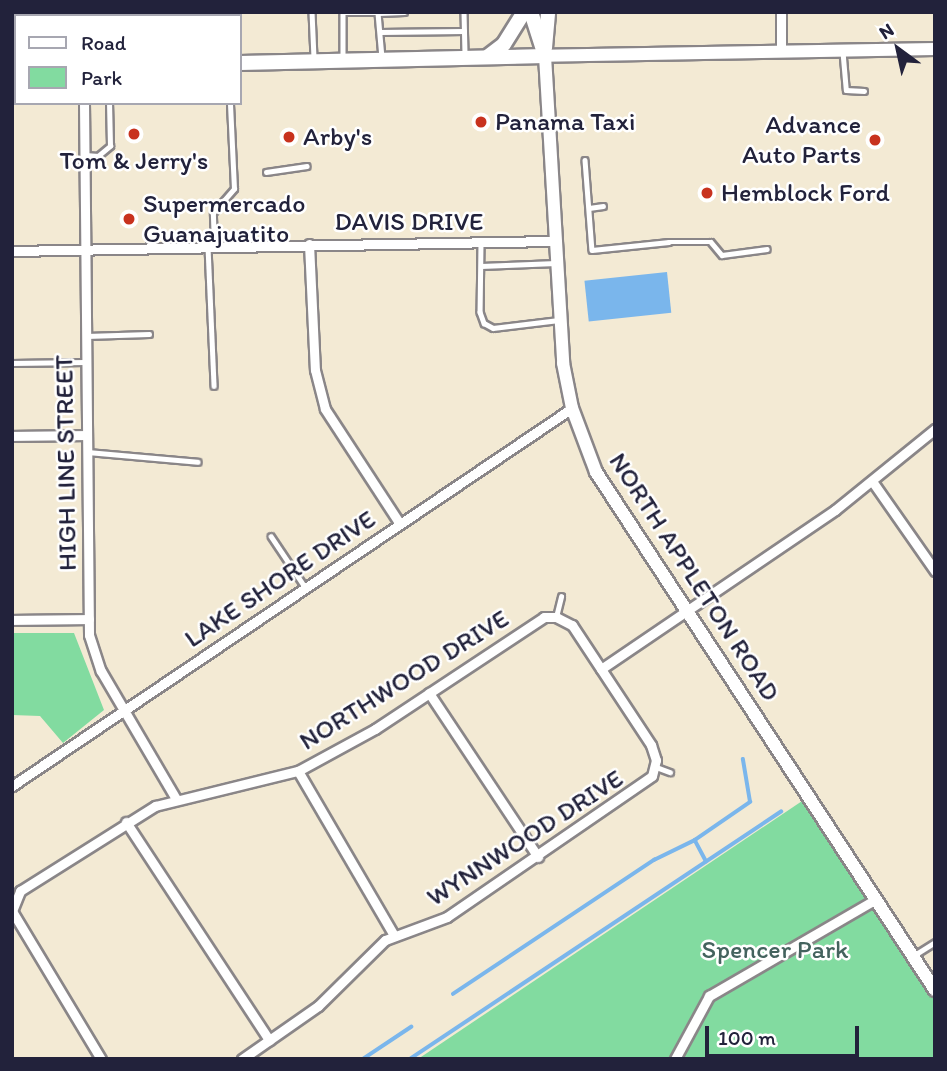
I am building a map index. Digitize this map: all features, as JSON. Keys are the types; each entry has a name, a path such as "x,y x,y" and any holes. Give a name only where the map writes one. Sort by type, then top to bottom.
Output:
{"main road":[{"path":"487,58 504,44 524,12"},
{"path":"531,12 545,56"},
{"path":"545,56 548,12"},
{"path":"242,63 935,49"},
{"name":"NORTH APPLETON ROAD","path":"545,56 559,320 572,408 596,472 935,990"}],"street":[{"path":"781,12 781,52"},
{"name":"HIGH LINE STREET","path":"84,105 85,435 89,619 93,653 127,708 176,799"},
{"name":"DAVIS DRIVE","path":"12,251 554,241"},
{"path":"309,244 315,370 326,409 400,524"},
{"name":"LAKE SHORE DRIVE","path":"12,786 572,408"},
{"path":"601,669 872,481 891,461 935,429"},
{"path":"12,436 85,435"},
{"path":"872,481 935,571"},
{"path":"556,617 572,625 651,745 656,767"},
{"name":"NORTHWOOD DRIVE","path":"13,906 20,891 126,822 176,799 298,771 429,693 526,628 556,617"},
{"path":"12,620 89,619"},
{"path":"429,693 538,857"},
{"name":"WYNNWOOD DRIVE","path":"242,1059 318,1006 376,947 394,935 447,917 645,784 656,767"},
{"path":"298,771 394,935"},
{"path":"126,822 269,1040"},
{"path":"675,1059 709,996 876,899"},
{"path":"13,906 101,1059"}],"lane":[{"path":"312,12 315,61"},
{"path":"343,61 343,12 404,12"},
{"path":"464,12 466,58"},
{"path":"378,13 382,60"},
{"path":"380,32 464,31"},
{"path":"843,51 846,90 864,90"},
{"path":"84,155 98,156 110,146 109,105"},
{"path":"214,386 211,246 213,213 233,188 230,105"},
{"path":"585,160 592,250 669,242 711,242 722,255 767,249"},
{"path":"266,172 307,166"},
{"path":"589,208 603,206"},
{"path":"481,242 480,312 484,323 493,327 559,320"},
{"path":"481,265 556,263"},
{"path":"85,336 149,334"},
{"path":"12,363 85,362"},
{"path":"86,452 198,462"},
{"path":"271,536 305,588"},
{"path":"556,617 561,597"},
{"path":"656,767 670,772"},
{"path":"913,957 935,942"}],"green space":[{"path":"12,633 74,633 104,710 63,743 40,716 12,715"},
{"name":"Spencer Park","path":"808,797 935,990 935,1059 418,1059"}],"water":[{"path":"667,272 671,313 589,321 584,281"}],"waterway":[{"path":"453,994 654,860 695,840 750,802 743,760"},
{"path":"410,1059 781,812"},
{"path":"695,840 706,861"},
{"path":"363,1059 411,1027"}],"place":[{"name":"Panama Taxi","path":"481,122"},
{"name":"Tom & Jerry's","path":"134,134"},
{"name":"Arby's","path":"289,137"},
{"name":"Advance Auto Parts","path":"875,140"},
{"name":"Hemblock Ford","path":"707,193"},
{"name":"Supermercado Guanajuatito","path":"129,219"}]}
